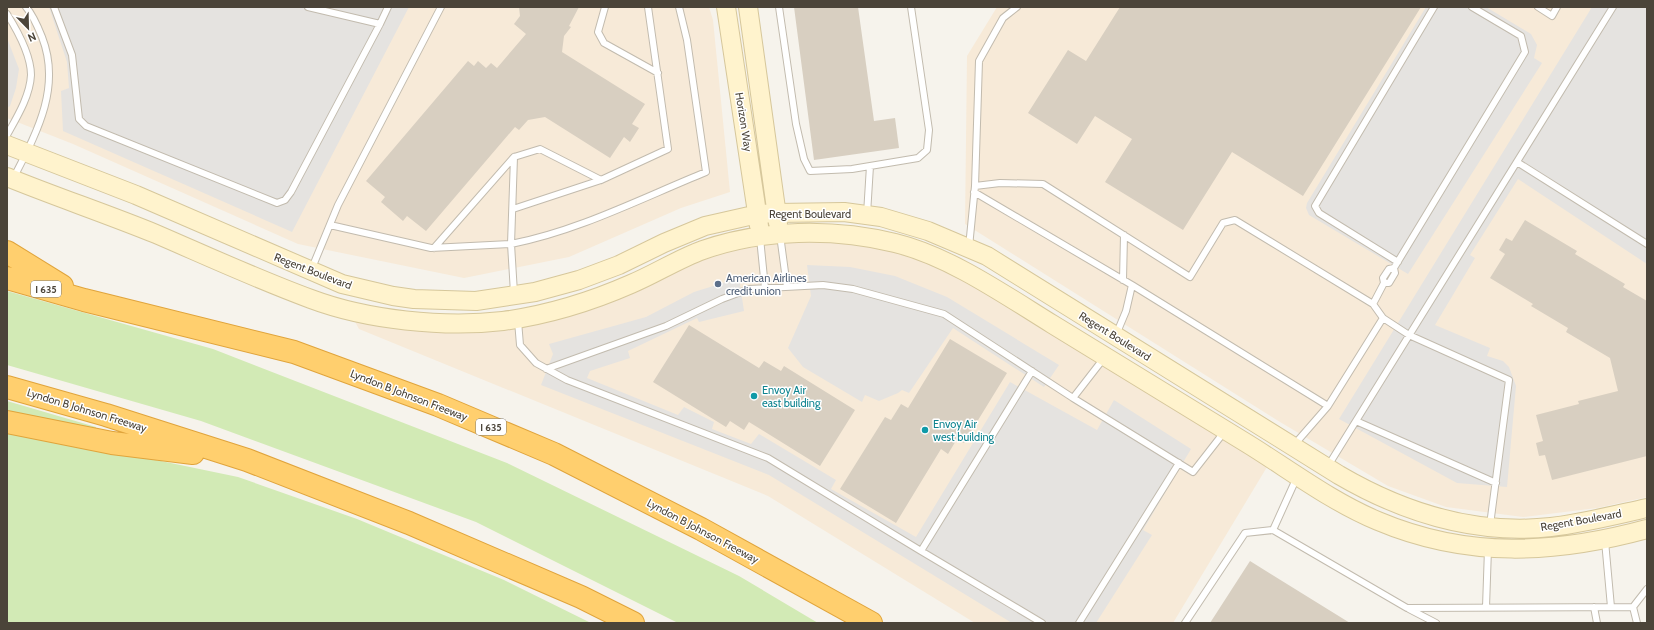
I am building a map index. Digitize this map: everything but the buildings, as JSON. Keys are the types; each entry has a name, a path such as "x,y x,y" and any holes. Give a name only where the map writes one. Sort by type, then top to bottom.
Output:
{"highway":[{"path":"7,252 84,300"},
{"name":"Lyndon B Johnson Freeway","path":"7,278 84,300 294,352 438,405 554,454 701,529 871,623"},
{"name":"Lyndon B Johnson Freeway","path":"7,387 106,415 247,460 409,523 581,596 634,623"},
{"path":"7,422 112,443 247,460"}],"street":[{"name":"Horizon Way","path":"726,7 758,214 760,236"},
{"name":"Horizon Way","path":"748,7 780,234"},
{"name":"Regent Boulevard","path":"7,145 136,195 311,272 342,284 393,296 414,299 476,301 514,297 579,280 619,265 671,240 705,226 758,214 822,212 881,217 928,231 1001,265 1327,467 1371,493 1409,509 1469,524 1490,527 1531,528 1552,527 1647,508"},
{"name":"Regent Boulevard","path":"10,178 136,226 313,300 349,310 412,321 465,324 518,319 555,311 600,297 709,248 760,236 780,234 838,234 896,243 948,262 1105,356 1297,475 1379,521 1455,544 1542,549 1605,541 1647,529"}],"lane":[{"path":"10,178 27,152 40,124 48,98 50,74 48,51 39,29 26,7"},
{"path":"54,7 72,55 79,119 86,126 277,203 285,200 292,192 388,7"},
{"path":"308,7 380,24"},
{"path":"311,272 338,205 441,7"},
{"path":"604,7 598,32 604,43 658,73"},
{"path":"513,209 601,180 668,148 648,7"},
{"path":"330,225 434,248 511,244 541,238 616,210 706,172 687,40 679,7"},
{"path":"779,7 796,124 804,159 810,171 870,166 918,158 927,150 929,130 911,7"},
{"path":"969,249 974,189 978,61 1003,18 1017,7"},
{"path":"1398,262 1318,213 1315,206 1434,7"},
{"path":"1373,304 1384,283 1388,283 1395,273 1394,268 1525,52 1521,36 1472,7"},
{"path":"1538,7 1552,16 1557,7"},
{"path":"1327,467 1613,7"},
{"path":"7,14 26,51 31,74 27,94 7,135"},
{"path":"434,248 514,157 540,149 601,180"},
{"path":"514,157 511,244 514,297"},
{"path":"1517,162 1647,244"},
{"path":"867,215 870,166"},
{"path":"974,189 1000,183 1043,184 1190,277 1223,223 1236,220 1373,304 1383,318 1409,335 1509,380 1490,527"},
{"path":"974,189 1328,406"},
{"path":"780,234 787,287"},
{"path":"1123,280 1124,235"},
{"path":"760,236 765,288"},
{"path":"546,369 666,326 722,299 749,289 823,285 853,289 944,314 1073,398 1193,472 1226,431"},
{"path":"1116,337 1126,310 1132,285"},
{"path":"1293,446 1328,406 1383,318"},
{"path":"518,319 520,345 536,363 546,369 567,380 768,458 1042,623"},
{"path":"1073,398 1105,356"},
{"path":"921,551 1032,371"},
{"path":"1356,421 1496,483"},
{"path":"1079,623 1179,463"},
{"path":"1273,530 1297,475"},
{"path":"1185,623 1245,533 1273,530 1407,608 1436,623"},
{"path":"1605,541 1611,607"},
{"path":"1486,607 1488,547"},
{"path":"1407,608 1633,606 1647,589"},
{"path":"1633,606 1637,623"},
{"path":"1594,607 1597,623"}],"shaded area":[{"path":"7,7 709,7 713,20 730,192 681,208 569,257 464,278 298,244 73,144 7,118"},
{"path":"49,7 409,7 292,232 63,131 61,91 69,88 67,62"},
{"path":"997,7 1647,7 1647,497 1597,508 1523,517 1446,507 1388,486 1280,422 965,224 967,56"},
{"path":"1426,7 1486,7 1531,34 1537,45 1534,58 1542,63 1408,274 1309,215 1306,208 1307,203"},
{"path":"1592,7 1647,7 1647,264 1518,179 1470,255 1475,258 1435,325 1490,348 1487,356 1503,361 1509,367 1516,386 1507,487 1457,483 1339,419"},
{"path":"7,38 19,69 16,88 10,106 7,108"},
{"path":"838,234 948,262 1267,467 1173,623 975,623 768,496 359,329 349,311 387,318 532,317 689,255"},
{"path":"807,265 850,267 895,276 947,297 1059,365 1044,387 953,328 909,393 902,390 879,401 865,395 862,402 803,367 788,348 811,296"},
{"path":"739,278 744,311 699,322 697,318 628,351 630,358 590,371 587,378 678,415 684,407 714,422 712,429 751,444 759,434 836,480 831,489 916,537 1010,382 1097,430 1114,400 1191,449 1143,530 1152,535 1096,623 1012,623 769,475 541,385 553,354 549,344 646,317 694,292"}],"green space":[{"path":"7,291 213,349 507,463 739,576 818,623 678,623 476,522 201,421 7,365"},
{"path":"7,401 96,427 96,431 7,415"},
{"path":"7,429 238,477 357,519 504,580 591,623 7,623"}],"place":[{"name":"American Airlines credit union","path":"718,284"},
{"name":"Envoy Air east building","path":"754,396"},
{"name":"Envoy Air west building","path":"925,430"}]}
